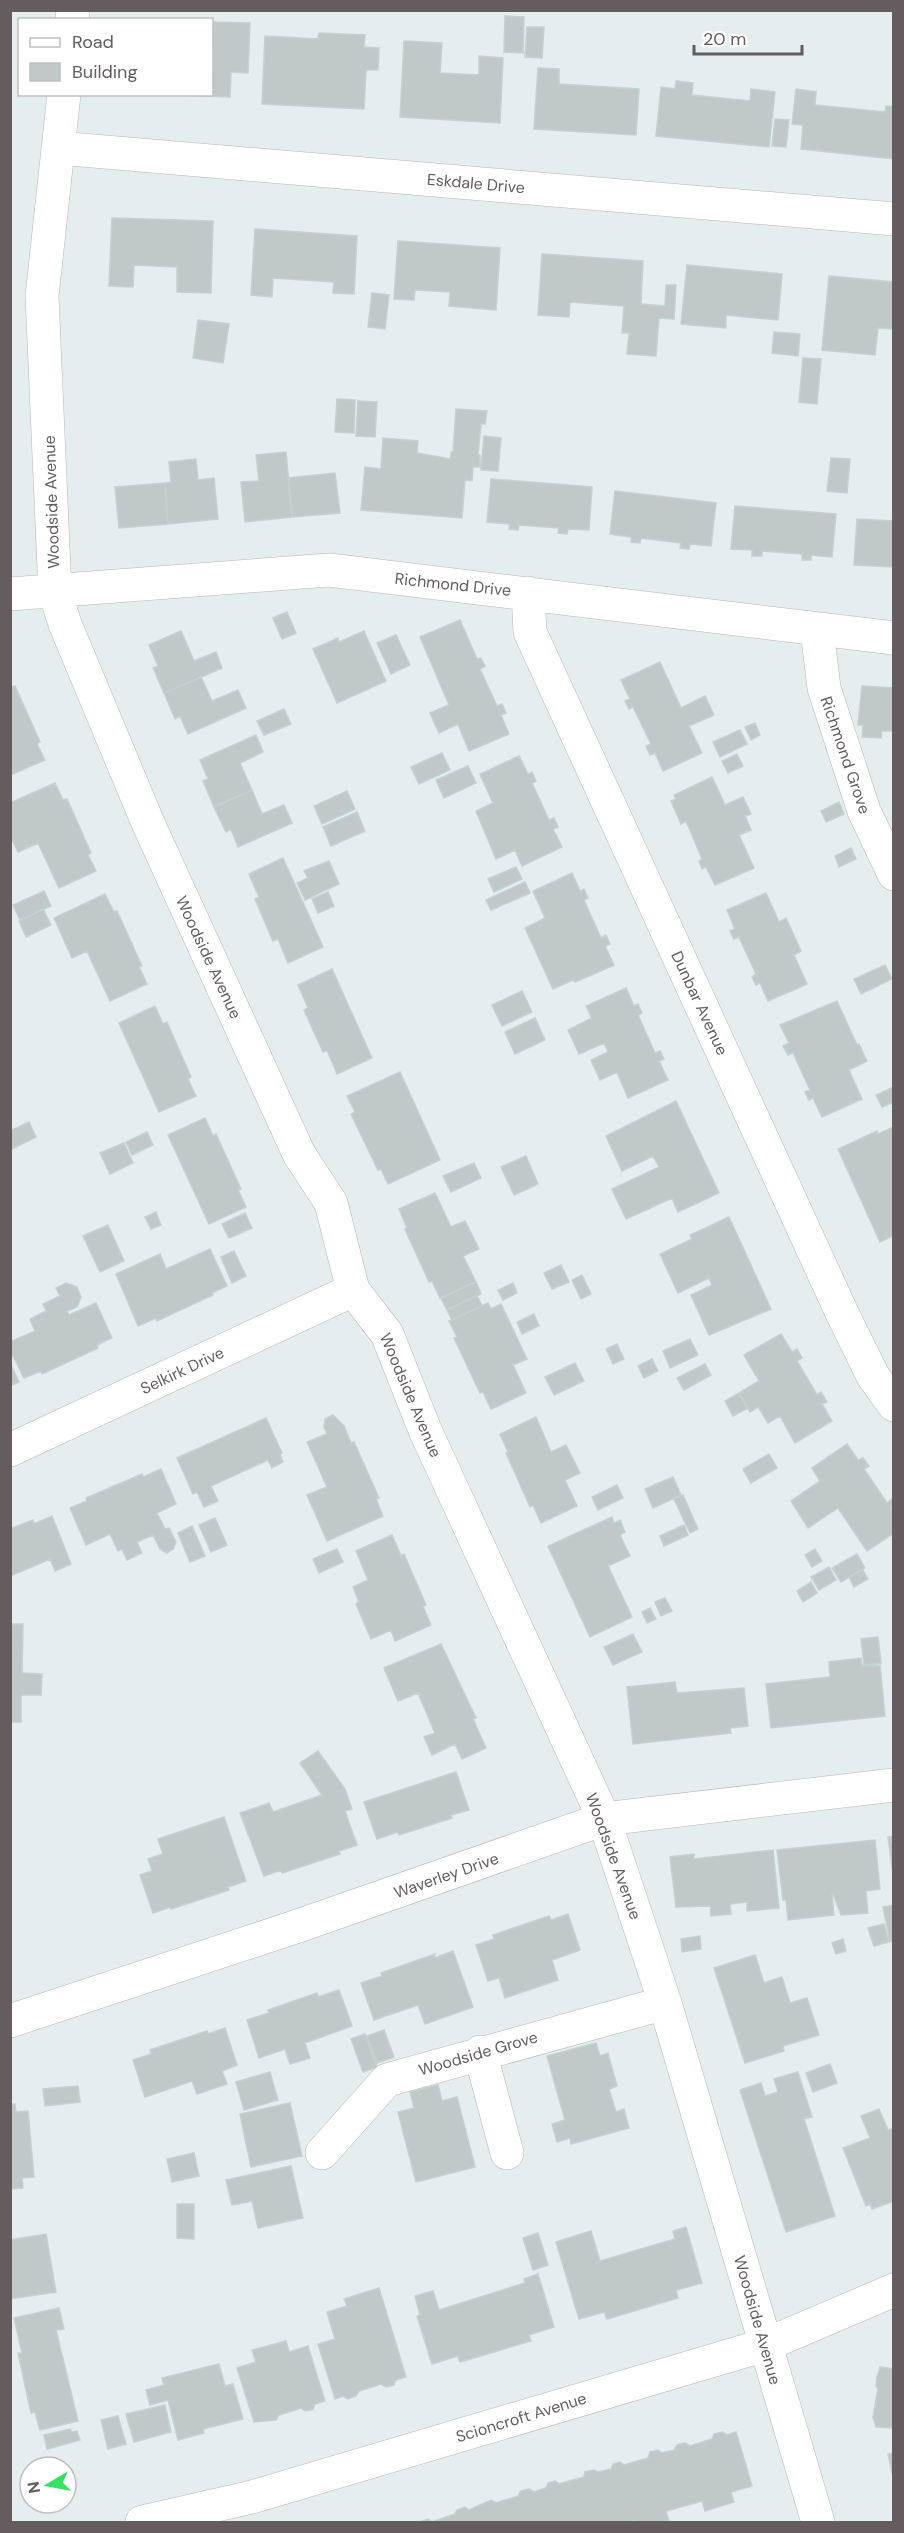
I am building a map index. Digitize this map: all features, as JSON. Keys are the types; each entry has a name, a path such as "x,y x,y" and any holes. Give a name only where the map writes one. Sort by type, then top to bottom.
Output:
{"street":[{"name":"Woodside Avenue","path":"64,96 42,296 55,592 65,624 152,834 299,1154 331,1203 353,1290 387,1334 425,1430 604,1819 664,2003 818,2523"},
{"name":"Eskdale Drive","path":"58,148 894,219"},
{"name":"Richmond Drive","path":"10,594 328,570 894,638"},
{"name":"Dunbar Avenue","path":"528,593 530,632 842,1313 873,1376 894,1405"},
{"name":"Richmond Grove","path":"817,630 824,688 864,811 894,873"},
{"name":"Selkirk Drive","path":"10,1450 353,1290"},
{"name":"Waverley Drive","path":"10,2021 298,1926 604,1819 894,1785"},
{"name":"Woodside Grove","path":"322,2153 387,2080 480,2052 664,2003"},
{"path":"480,2052 507,2153"},
{"name":"Scioncroft Avenue","path":"142,2523 255,2510 765,2345 894,2290"}],"building":[{"path":"505,16 524,17 523,53 504,52"},
{"path":"214,22 250,23 248,73 231,72 230,97 203,96 213,96"},
{"path":"527,27 544,27 542,58 525,57"},
{"path":"319,33 365,35 364,47 379,48 378,70 366,70 364,109 262,104 265,36 318,39"},
{"path":"404,41 442,43 440,73 479,75 479,56 503,58 500,123 400,117"},
{"path":"538,68 559,69 559,84 639,89 636,135 534,129"},
{"path":"676,81 693,83 692,95 750,101 751,89 775,92 769,147 656,136 661,87 675,89"},
{"path":"796,89 816,92 815,105 885,112 886,106 894,107 894,159 801,149 803,125 792,124"},
{"path":"775,119 789,120 786,147 772,146"},
{"path":"112,218 213,221 211,293 177,292 177,267 134,265 133,287 109,286"},
{"path":"255,229 357,236 354,294 333,293 334,282 273,278 272,297 251,295"},
{"path":"398,241 500,248 496,310 449,306 450,292 415,290 414,300 394,299"},
{"path":"542,254 643,261 641,304 665,306 666,285 676,285 674,319 659,318 656,356 627,354 629,333 622,333 624,306 570,302 569,317 538,315"},
{"path":"687,265 782,274 778,320 726,315 726,328 681,324"},
{"path":"829,276 894,282 894,329 878,328 875,355 822,350"},
{"path":"372,293 389,295 385,329 368,327"},
{"path":"198,320 229,324 223,363 193,358"},
{"path":"774,332 800,334 798,356 772,353"},
{"path":"803,358 821,359 817,404 799,402"},
{"path":"337,399 355,400 354,433 335,432"},
{"path":"358,401 377,402 375,437 356,436"},
{"path":"456,409 487,411 485,424 481,424 478,455 480,455 480,467 473,467 472,481 465,480 462,518 361,510 365,467 381,469 383,438 418,441 417,453 450,459 451,452 453,452"},
{"path":"484,436 501,438 498,471 481,470"},
{"path":"286,452 292,517 245,522 241,482 259,481 256,455"},
{"path":"831,458 850,459 847,493 827,491"},
{"path":"196,459 198,480 214,478 218,519 168,524 165,483 171,482 169,462"},
{"path":"335,473 340,513 292,517 288,478"},
{"path":"491,479 592,487 589,530 568,529 567,534 558,533 559,528 519,525 518,530 509,529 509,524 487,522"},
{"path":"165,483 168,524 119,528 115,487"},
{"path":"615,491 716,503 711,546 690,544 689,549 680,548 681,543 641,538 640,543 631,542 631,537 610,534"},
{"path":"735,506 836,514 832,557 811,555 811,560 802,560 802,554 762,551 762,556 752,556 752,550 731,549"},
{"path":"857,519 894,521 894,567 854,565"},
{"path":"287,612 296,633 282,639 273,618"},
{"path":"460,620 477,659 481,658 485,666 480,669 497,706 502,704 506,713 501,715 509,734 469,751 458,724 439,733 430,713 449,705 420,637"},
{"path":"181,631 194,661 216,652 222,668 164,693 153,668 158,666 149,645"},
{"path":"364,631 386,681 337,703 313,649 338,638 339,642"},
{"path":"396,635 410,665 391,674 377,643"},
{"path":"660,662 681,708 705,696 714,715 689,726 702,753 663,771 655,753 650,755 646,746 651,744 633,707 629,709 625,701 630,699 621,680"},
{"path":"201,677 212,701 238,690 246,708 188,734 180,716 175,719 164,693"},
{"path":"10,683 12,687 15,686 40,742 37,744 45,760 10,775"},
{"path":"862,686 894,688 894,731 882,731 881,738 862,737 863,725 858,725"},
{"path":"284,709 291,724 264,735 257,721"},
{"path":"755,723 760,735 751,740 745,727"},
{"path":"740,730 747,744 720,757 713,742"},
{"path":"256,735 263,752 240,763 252,790 214,807 203,781 208,779 200,760"},
{"path":"442,753 450,770 419,784 411,767"},
{"path":"737,754 743,766 728,773 722,761"},
{"path":"519,756 528,774 532,772 536,781 532,783 549,820 554,818 558,827 553,829 562,847 522,866 515,850 496,859 476,811 493,803 480,774"},
{"path":"468,766 476,783 444,798 436,780"},
{"path":"712,777 725,805 743,797 751,814 745,816 751,830 739,835 754,868 715,885 706,867 702,869 699,861 702,859 686,821 681,824 671,801 676,799 674,795"},
{"path":"55,783 63,800 67,799 91,853 88,855 96,871 59,888 38,843 18,852 10,835 10,803"},
{"path":"252,790 262,814 284,805 292,823 238,847 231,829 226,832 214,807"},
{"path":"347,791 355,809 322,824 314,806"},
{"path":"839,802 844,814 826,822 821,811"},
{"path":"357,812 365,831 331,846 323,827"},
{"path":"851,848 856,859 839,867 835,856"},
{"path":"283,858 323,947 288,963 278,939 273,941 255,899 259,897 249,874"},
{"path":"329,861 339,884 305,900 297,883 308,878 304,871"},
{"path":"516,867 522,879 494,892 488,879"},
{"path":"572,873 580,891 584,889 588,898 584,900 601,938 606,935 610,944 605,946 614,965 553,989 525,928 545,918 533,891"},
{"path":"525,882 530,893 491,910 486,900"},
{"path":"44,891 51,906 20,920 13,905"},
{"path":"328,892 334,906 318,913 312,899"},
{"path":"766,893 779,922 786,918 801,951 794,955 807,984 768,1001 760,983 756,985 752,977 756,974 739,937 734,939 730,931 735,929 727,910"},
{"path":"105,894 114,912 117,911 142,966 139,967 147,984 110,1001 87,951 72,958 54,918"},
{"path":"43,909 51,925 26,937 19,921"},
{"path":"885,965 892,979 861,994 854,979"},
{"path":"332,969 372,1058 337,1074 327,1050 323,1052 304,1010 308,1008 298,985"},
{"path":"626,988 634,1006 638,1004 642,1013 638,1015 655,1053 660,1051 664,1059 659,1061 668,1080 628,1098 617,1072 600,1080 591,1060 608,1052 604,1043 579,1054 568,1030 592,1018 586,1006"},
{"path":"522,991 532,1012 502,1026 492,1005"},
{"path":"837,1001 867,1061 849,1070 862,1099 822,1117 813,1098 809,1100 805,1092 810,1090 793,1053 788,1055 783,1046 789,1043 780,1025"},
{"path":"155,1006 163,1024 167,1022 191,1077 188,1079 196,1096 159,1112 119,1023"},
{"path":"535,1018 545,1040 515,1054 505,1032"},
{"path":"400,1072 440,1160 388,1184 381,1169 378,1170 351,1114 355,1112 347,1096"},
{"path":"894,1087 894,1102 882,1107 876,1095"},
{"path":"676,1101 719,1193 678,1212 672,1198 626,1219 612,1189 659,1167 653,1156 622,1171 606,1136"},
{"path":"205,1118 213,1136 216,1134 241,1189 238,1190 246,1207 209,1224 168,1135"},
{"path":"29,1122 36,1137 10,1150 10,1131"},
{"path":"894,1127 894,1235 880,1242 838,1149 877,1131 878,1134"},
{"path":"147,1132 153,1145 132,1155 126,1142"},
{"path":"124,1143 133,1163 110,1174 100,1153"},
{"path":"526,1156 538,1184 514,1195 501,1167"},
{"path":"474,1163 481,1178 451,1192 443,1176"},
{"path":"435,1193 451,1227 465,1221 479,1249 463,1256 476,1282 440,1298 432,1281 429,1282 405,1229 407,1228 399,1209"},
{"path":"156,1212 161,1225 151,1229 145,1217"},
{"path":"245,1213 252,1228 229,1238 222,1224"},
{"path":"729,1217 771,1309 709,1335 691,1295 712,1285 709,1278 678,1293 660,1254 692,1239 690,1235"},
{"path":"108,1225 124,1261 100,1272 83,1236"},
{"path":"210,1249 227,1286 157,1321 156,1318 138,1326 116,1274 160,1254 166,1269"},
{"path":"234,1251 246,1276 232,1283 221,1257"},
{"path":"561,1265 569,1282 552,1289 544,1273"},
{"path":"582,1275 591,1294 581,1299 572,1280"},
{"path":"476,1282 481,1294 447,1310 441,1298"},
{"path":"66,1283 77,1287 81,1297 77,1307 67,1311 69,1315 96,1303 112,1338 97,1345 98,1348 42,1374 41,1371 24,1378 10,1350 10,1342 35,1331 30,1319 46,1311 43,1304 60,1296 56,1288"},
{"path":"513,1283 517,1293 503,1300 498,1290"},
{"path":"477,1295 482,1306 452,1320 447,1310"},
{"path":"488,1303 491,1309 501,1304 527,1359 513,1365 526,1393 491,1409 483,1392 480,1393 454,1338 457,1337 449,1321"},
{"path":"534,1314 539,1326 522,1334 517,1322"},
{"path":"781,1334 792,1352 797,1349 802,1358 797,1361 817,1395 821,1392 827,1402 822,1404 832,1421 795,1443 780,1416 768,1423 758,1407 750,1412 739,1393 759,1381 744,1355"},
{"path":"690,1339 698,1355 670,1368 663,1351"},
{"path":"617,1344 624,1359 613,1364 606,1349"},
{"path":"652,1359 658,1371 644,1378 638,1366"},
{"path":"10,1363 19,1382 10,1386"},
{"path":"575,1363 584,1381 554,1395 545,1377"},
{"path":"705,1364 711,1375 684,1390 677,1378"},
{"path":"739,1393 748,1408 733,1416 725,1401"},
{"path":"333,1415 344,1426 351,1443 354,1442 379,1498 376,1499 383,1516 327,1541 307,1495 327,1487 307,1442 327,1434 324,1427 325,1419"},
{"path":"536,1417 551,1452 566,1445 580,1473 565,1480 577,1506 541,1523 533,1505 530,1507 500,1434"},
{"path":"266,1418 282,1453 280,1454 283,1462 272,1468 268,1460 211,1486 218,1501 204,1507 197,1492 193,1494 177,1458"},
{"path":"847,1444 858,1460 863,1458 869,1466 864,1469 887,1503 892,1499 894,1501 891,1509 894,1513 894,1533 867,1551 838,1508 808,1528 791,1501 820,1481 812,1468"},
{"path":"769,1454 777,1468 751,1483 743,1469"},
{"path":"161,1469 176,1504 157,1513 165,1529 169,1528 176,1542 173,1549 167,1553 160,1549 153,1535 137,1542 142,1553 127,1560 122,1549 118,1551 110,1534 86,1545 70,1508 87,1501 86,1498 142,1474 143,1477"},
{"path":"673,1477 681,1495 653,1508 645,1489"},
{"path":"617,1485 623,1498 598,1510 592,1497"},
{"path":"683,1495 698,1529 690,1533 674,1499"},
{"path":"52,1516 71,1564 55,1571 50,1559 10,1576 10,1529 33,1520 34,1524"},
{"path":"612,1517 614,1523 620,1520 625,1532 620,1535 630,1556 608,1566 632,1617 590,1637 548,1546"},
{"path":"215,1518 227,1545 211,1552 199,1525"},
{"path":"684,1525 688,1535 664,1546 660,1536"},
{"path":"192,1526 205,1556 190,1562 178,1533"},
{"path":"392,1535 401,1556 404,1554 426,1605 423,1606 431,1625 395,1641 391,1630 371,1639 356,1604 359,1602 353,1587 368,1580 356,1551"},
{"path":"337,1549 343,1562 319,1573 313,1559"},
{"path":"815,1549 822,1561 812,1567 805,1555"},
{"path":"857,1554 865,1568 841,1582 832,1568"},
{"path":"829,1567 836,1580 819,1590 811,1577"},
{"path":"862,1569 868,1579 854,1587 849,1577"},
{"path":"811,1582 817,1593 803,1602 797,1591"},
{"path":"665,1598 672,1611 661,1616 655,1602"},
{"path":"650,1608 656,1619 647,1623 642,1612"},
{"path":"10,1624 23,1624 22,1673 42,1674 41,1695 21,1695 21,1722 10,1722"},
{"path":"633,1634 642,1652 613,1665 604,1647"},
{"path":"878,1637 881,1663 864,1665 861,1639"},
{"path":"441,1644 476,1718 473,1719 486,1748 462,1759 455,1744 432,1755 424,1737 435,1733 418,1693 398,1701 384,1668"},
{"path":"861,1658 862,1666 880,1665 885,1716 771,1728 766,1684 830,1677 829,1662"},
{"path":"675,1682 677,1693 744,1688 748,1726 730,1728 731,1733 633,1744 627,1687"},
{"path":"318,1751 345,1789 352,1809 345,1811 357,1845 339,1851 340,1854 282,1873 281,1870 264,1876 240,1813 269,1803 273,1812 322,1795 300,1763"},
{"path":"456,1772 469,1810 451,1815 452,1818 399,1835 398,1832 377,1839 364,1802"},
{"path":"224,1817 246,1881 228,1887 229,1890 153,1913 140,1875 152,1871 148,1859 163,1854 158,1839"},
{"path":"894,1836 894,1882 888,1837"},
{"path":"875,1840 880,1889 866,1891 868,1913 841,1915 832,1894 834,1915 788,1920 786,1900 783,1900 777,1850"},
{"path":"773,1850 779,1908 747,1911 747,1902 730,1904 731,1914 711,1916 710,1906 676,1907 670,1857 694,1854 694,1859"},
{"path":"894,1905 894,1941 890,1941 883,1907"},
{"path":"568,1914 580,1950 552,1960 558,1980 505,1998 499,1978 488,1981 476,1945 494,1939 493,1935 549,1916 551,1920"},
{"path":"884,1924 889,1942 874,1946 868,1928"},
{"path":"700,1936 701,1949 682,1952 681,1939"},
{"path":"843,1939 846,1951 836,1954 832,1943"},
{"path":"453,1951 473,2007 425,2024 418,2005 374,2020 361,1983 382,1976 381,1973 435,1954 435,1958"},
{"path":"755,1955 764,1983 782,1977 790,2003 807,1998 819,2035 783,2046 784,2051 745,2063 714,1968"},
{"path":"339,1990 352,2026 305,2043 310,2058 290,2064 285,2049 259,2058 247,2020 317,1993 318,1997"},
{"path":"225,2028 237,2065 222,2071 227,2084 197,2094 192,2081 145,2097 133,2060 151,2054 150,2050 207,2031 208,2034"},
{"path":"384,2030 394,2057 377,2063 367,2036"},
{"path":"365,2034 377,2067 363,2072 351,2039"},
{"path":"596,2043 600,2056 608,2053 617,2086 609,2089 616,2112 624,2109 629,2128 571,2144 570,2138 557,2142 552,2124 565,2120 547,2056"},
{"path":"830,2064 837,2083 813,2092 806,2073"},
{"path":"270,2072 278,2100 244,2110 236,2082"},
{"path":"798,2072 812,2117 804,2119 835,2216 786,2232 740,2090 761,2083 765,2096 778,2092 774,2079"},
{"path":"438,2085 442,2101 457,2097 475,2167 416,2182 398,2112 414,2108 410,2092"},
{"path":"78,2086 80,2102 45,2106 43,2089"},
{"path":"290,2103 302,2156 251,2167 240,2114"},
{"path":"15,2104 16,2112 28,2111 34,2177 22,2178 23,2188 10,2189 10,2105"},
{"path":"879,2109 888,2130 894,2128 894,2201 872,2209 870,2204 866,2206 843,2148 870,2138 861,2116"},
{"path":"194,2153 199,2176 172,2182 167,2159"},
{"path":"291,2166 303,2218 258,2228 252,2201 232,2205 226,2180"},
{"path":"177,2204 194,2204 194,2239 177,2238"},
{"path":"686,2227 702,2283 676,2290 678,2298 607,2319 604,2312 579,2319 556,2242 591,2231 600,2261 675,2239 673,2231"},
{"path":"538,2233 548,2265 533,2270 523,2238"},
{"path":"46,2234 56,2292 10,2299 10,2240"},
{"path":"538,2274 554,2327 529,2335 531,2341 460,2362 458,2356 432,2364 417,2316 420,2315 415,2296 433,2291 439,2310 525,2283 524,2279"},
{"path":"379,2288 406,2377 396,2380 394,2385 386,2387 381,2384 359,2391 356,2396 348,2399 343,2396 335,2399 318,2344 335,2339 327,2312 347,2306 344,2299"},
{"path":"59,2308 64,2329 56,2330 78,2421 40,2430 35,2412 31,2413 18,2353 22,2353 14,2318"},
{"path":"286,2341 289,2352 308,2346 325,2401 315,2404 313,2409 305,2411 301,2408 279,2415 276,2420 254,2422 237,2368 256,2362 252,2350"},
{"path":"219,2364 225,2386 233,2384 243,2419 203,2429 204,2433 178,2440 168,2400 150,2405 146,2390 164,2385 162,2378"},
{"path":"880,2367 894,2369 894,2428 876,2427 873,2417"},
{"path":"165,2405 171,2432 134,2442 126,2414"},
{"path":"118,2416 126,2444 108,2449 101,2420"},
{"path":"70,2429 72,2432 77,2431 80,2440 47,2449 44,2435"},
{"path":"723,2432 727,2435 736,2432 752,2486 731,2492 734,2502 705,2511 702,2501 666,2511 669,2521 664,2522 637,2522 636,2520 628,2522 432,2522 455,2514 457,2510 465,2507 469,2510 491,2500 496,2503 518,2496 521,2491 529,2489 534,2492 546,2488 548,2483 555,2481 559,2484 584,2477 585,2472 611,2469 613,2464 620,2462 624,2465 648,2458 650,2452 658,2450 662,2453 674,2450 677,2445 685,2443 690,2446 712,2439 714,2434"},
{"path":"894,2453 894,2472 892,2473 888,2454"}]}
